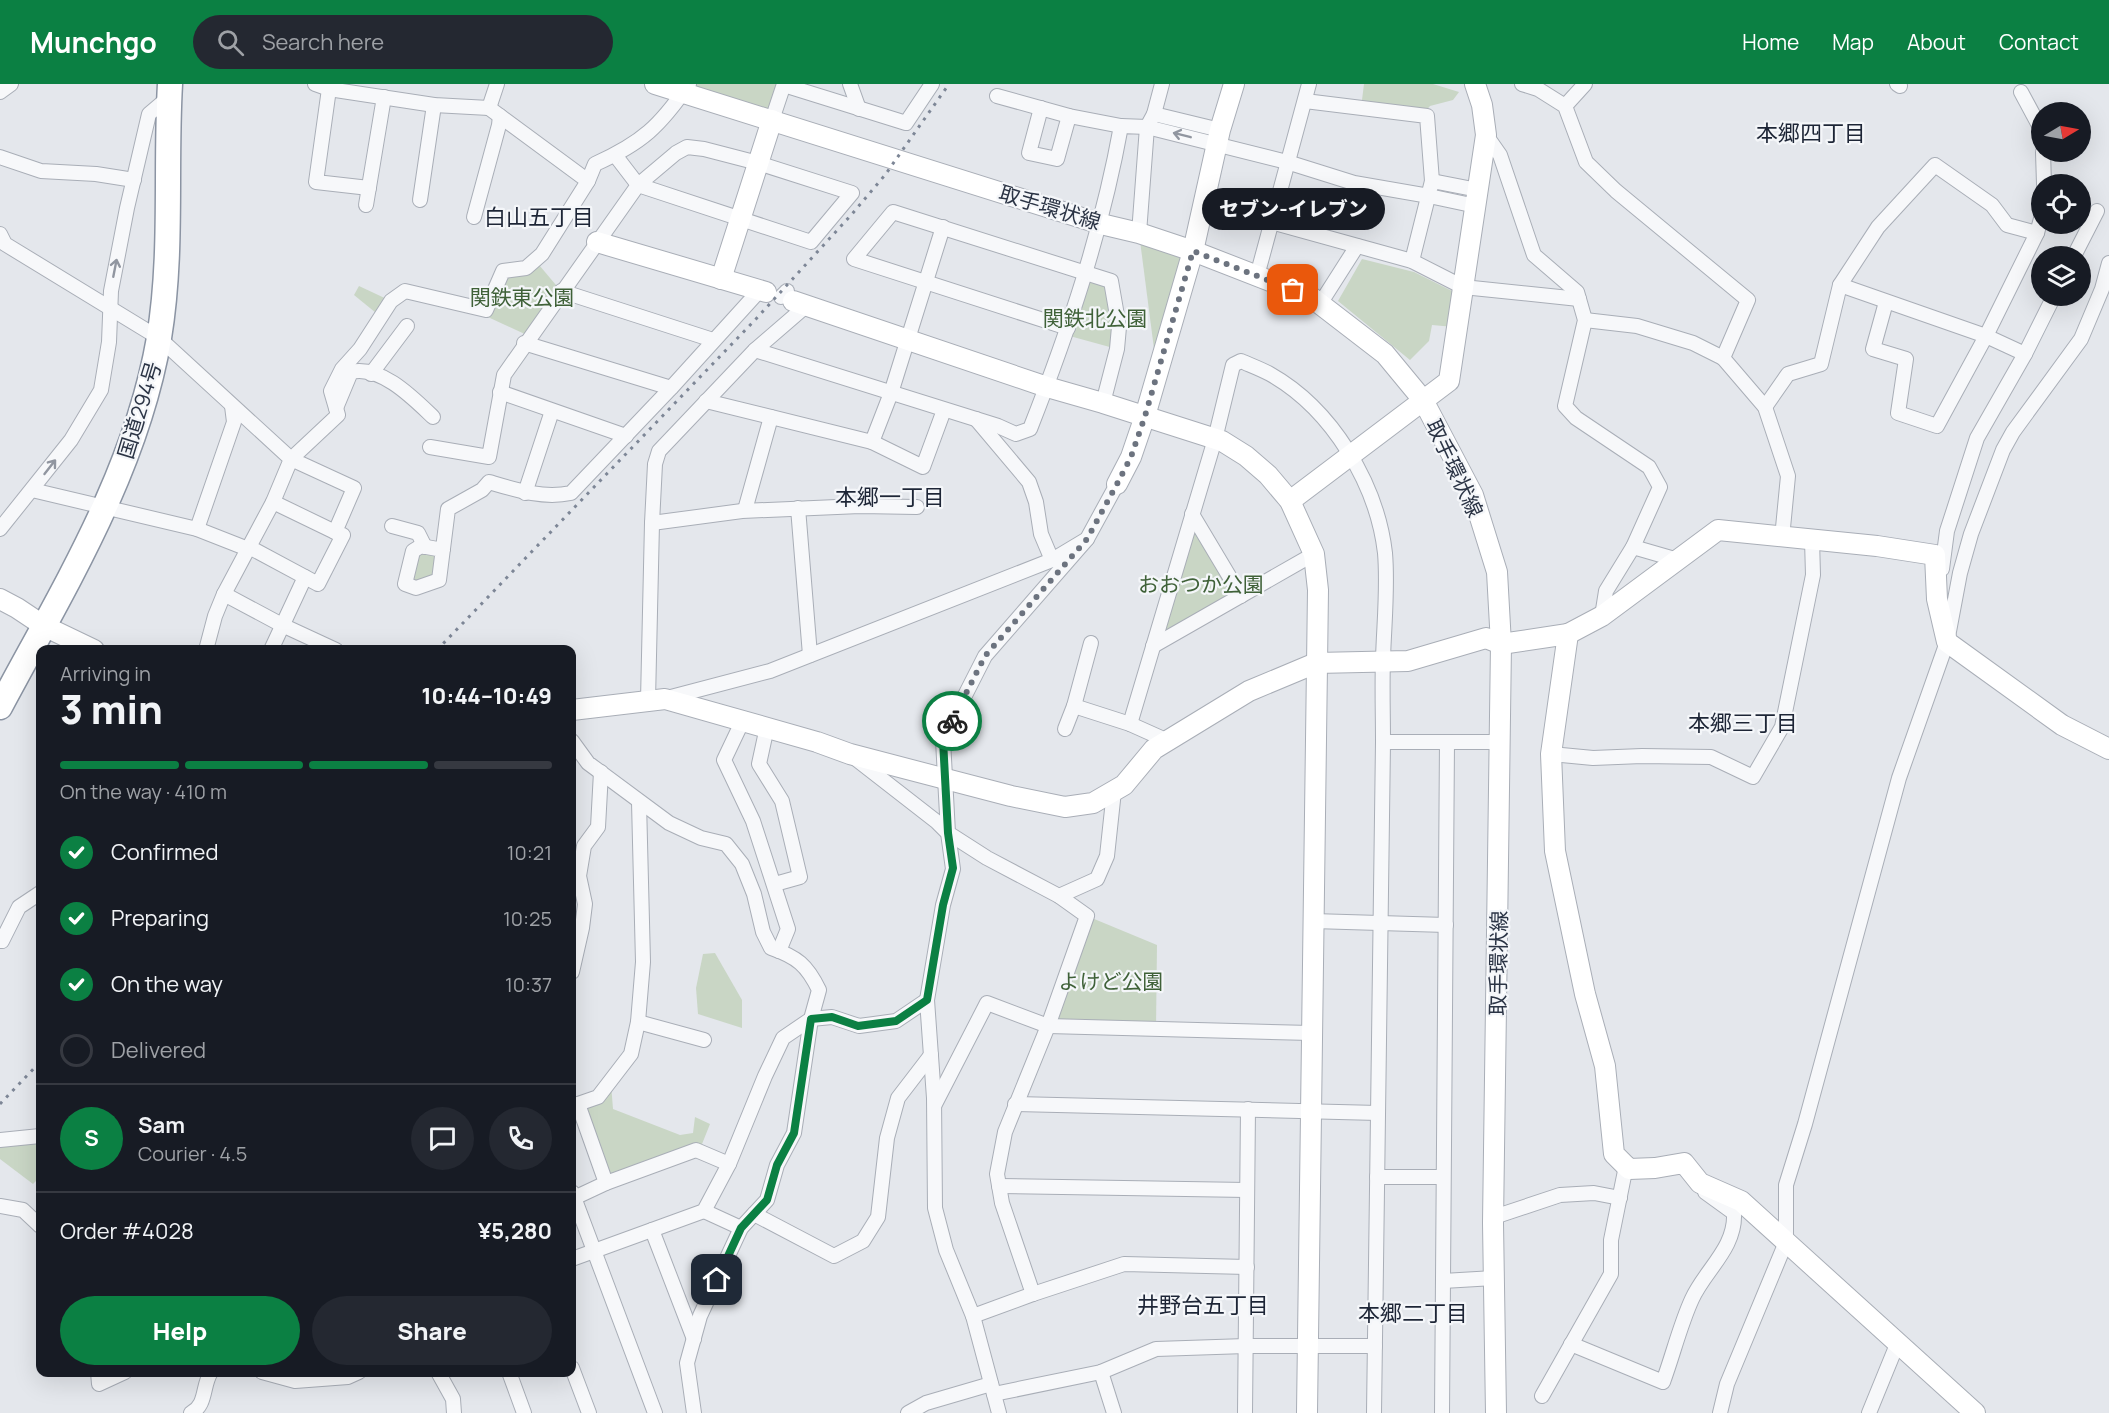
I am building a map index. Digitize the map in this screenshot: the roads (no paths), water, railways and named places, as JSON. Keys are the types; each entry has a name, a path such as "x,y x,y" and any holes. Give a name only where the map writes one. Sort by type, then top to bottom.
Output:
{"highway":[{"name":"国道294号","path":"0,707 105,507 143,407 159,338 168,252 170,90"}],"street":[{"path":"0,92 11,84"},
{"path":"315,84 329,89 494,112 588,181"},
{"path":"474,217 500,125 494,112 497,84"},
{"name":"取手環状線","path":"655,84 686,88 772,120 1101,224 1139,233 1193,251 1311,297 1385,354 1423,400 1473,495 1497,572 1501,644 1494,1217 1497,1413"},
{"path":"850,84 859,109"},
{"path":"721,279 784,85 906,123 932,84"},
{"path":"999,1413 973,1316 946,1250 935,1208 931,1055 927,1000 943,905 953,868 948,833 943,740 985,656 1087,539 1131,457 1193,251 1219,137 1234,84"},
{"path":"1257,276 1309,84"},
{"path":"1290,501 1449,381 1486,135 1482,105 1475,84"},
{"path":"1522,84 1538,87 1565,106 1586,162 1616,191 1748,300 1723,358"},
{"path":"1565,106 1585,84"},
{"path":"1139,233 1147,127 1154,114 1158,85"},
{"path":"207,645 224,594 273,502 291,459 338,415 331,391 342,369 360,349 391,301 405,291 486,310 504,271 526,268 542,254 588,181 595,164 615,155 649,133 669,112 686,88"},
{"path":"329,89 316,182 369,188"},
{"path":"0,529 71,440 101,390 109,342 111,291 149,114 170,90"},
{"path":"2021,92 2031,111"},
{"path":"997,96 1069,116 1121,126 1147,127 1219,137"},
{"path":"366,205 384,97"},
{"path":"1305,101 1427,116 1432,181 1412,261"},
{"path":"420,200 434,105"},
{"path":"1041,108 1029,153 1057,159 1069,116"},
{"path":"1154,114 1287,162 1354,183 1429,196 1477,198"},
{"path":"755,350 998,426 1016,434 1030,429 1068,328 1101,224 1121,126"},
{"path":"1486,135 1500,154 1534,255 1576,292 1579,299 1585,320 1565,406 1576,418 1649,467 1659,487 1633,547 1606,591 1602,616"},
{"path":"443,550 421,546 413,551 405,584 416,588 439,580 443,550 448,509 482,490 489,482 489,457 504,375 524,343 638,184 676,153 687,147 758,163 852,193 811,242 638,184 615,155"},
{"path":"0,157 41,171 96,174 134,180"},
{"path":"1766,407 1788,374 1821,364 1840,285 1878,228 1935,165 1992,205 2007,225 2031,231"},
{"path":"1432,181 1477,198"},
{"path":"2079,246 2097,211"},
{"path":"1068,328 854,259 892,212 1111,281 1119,327 1117,349 1103,403"},
{"path":"1271,222 1412,261 1463,287 1579,299"},
{"path":"872,442 891,393 943,227"},
{"path":"0,234 5,244 159,338 291,459 354,488 335,532"},
{"path":"1886,302 1873,349 1906,359 1898,413 1937,426 1986,336 2037,234"},
{"path":"597,242 782,296 1047,387 1222,441 1246,456 1268,475 1290,501 1314,554 1318,590 1307,1413"},
{"path":"1320,304 1357,246"},
{"path":"1720,1413 1727,1384 1786,1242 1786,1185 1805,1124 1899,778 1947,642 1960,573 1971,534 2003,450 2013,432 2081,339 2102,289 2109,263"},
{"path":"1840,285 1986,336 2025,354"},
{"path":"561,291 713,340"},
{"path":"489,482 525,493 556,496 571,493 671,388 713,340 782,296"},
{"path":"657,699 652,523 655,464 659,451 755,350 782,296"},
{"path":"1937,599 1947,531 1977,438 2025,354 2049,306"},
{"path":"1585,320 1637,326 1694,343 1723,358 1766,407 1788,476 1782,538"},
{"path":"372,374 407,326"},
{"path":"524,343 671,388"},
{"path":"1130,724 1215,439 1233,365 1241,362 1270,374 1300,395 1333,430 1364,478 1376,507 1385,554 1374,1413"},
{"path":"336,408 351,372 360,369 396,384 433,417"},
{"path":"500,392 626,436"},
{"path":"706,400 872,442 923,467 944,410"},
{"path":"197,529 234,422 232,406"},
{"path":"525,493 552,411"},
{"path":"745,510 771,417"},
{"path":"976,419 1029,482 1036,502 1041,534 1052,560"},
{"path":"430,447 489,457"},
{"path":"32,490 197,529 248,548 318,584 343,535 273,502"},
{"path":"652,523 745,510 860,506 917,507"},
{"path":"798,508 810,656"},
{"path":"1192,514 1241,596"},
{"path":"392,526 418,533 426,547"},
{"path":"657,699 743,720 850,754 1011,796 1065,807 1093,802 1114,791 1124,785 1154,749 1249,691 1316,663 1408,661 1486,638 1501,644 1568,634 1602,616 1718,530 1877,546 1935,555 1937,599 1947,642 2062,725 2109,749"},
{"path":"576,709 657,699 770,671 1052,560 1087,539"},
{"path":"1551,754 1593,758 1642,756 1711,758 1753,777 1782,727 1813,574 1812,540"},
{"path":"1633,547 1678,560"},
{"path":"1153,646 1314,554"},
{"path":"274,645 305,577"},
{"path":"224,594 325,645"},
{"path":"0,599 44,626 84,645"},
{"path":"1568,634 1551,754 1555,851 1585,994 1605,1066 1614,1154 1629,1169 1655,1168 1684,1163 1707,1194 1734,1213 1735,1221 1724,1251 1692,1298 1663,1382 1571,1344"},
{"path":"1065,729 1074,706 1091,642"},
{"path":"1074,706 1130,724 1168,741"},
{"path":"743,720 724,760 753,821 788,929 779,951"},
{"path":"767,727 759,764 782,801 800,877 775,884"},
{"path":"1383,742 1501,742"},
{"path":"1442,1413 1448,742"},
{"path":"576,746 588,763 669,823 701,838 726,844 742,864 754,894 763,933 771,948 793,956 810,972 819,990 811,1019 794,1133 777,1165 767,1200 741,1228 700,1316 687,1363 694,1413"},
{"path":"850,754 948,833 987,858 1059,896 1087,916 1048,1026 1005,1132 997,1174 1002,1203 1033,1294"},
{"path":"576,954 585,904 579,876 584,846 598,827 601,772"},
{"path":"1059,896 1097,879 1107,856 1114,791"},
{"path":"576,1105 598,1097 631,1054 638,1022 643,962 639,802"},
{"path":"0,941 19,907 36,896"},
{"path":"1313,921 1446,925"},
{"path":"576,1258 704,1211 729,1164 783,1038 811,1019 832,1017 858,1026 896,1021 927,1000"},
{"path":"933,1108 987,1003 1048,1026 1311,1033"},
{"path":"638,1022 704,1040"},
{"path":"754,1214 834,1256 863,1241 878,1217 887,1138 898,1098 931,1055"},
{"path":"1015,1104 1378,1113"},
{"path":"576,1108 606,1183"},
{"path":"1245,1413 1248,1110"},
{"path":"0,1140 36,1136"},
{"path":"576,1194 696,1150 729,1164"},
{"path":"1542,1396 1611,1274 1611,1240 1626,1166"},
{"path":"1377,1177 1443,1177"},
{"path":"1700,1183 1741,1201 1975,1413"},
{"path":"999,1186 1247,1190"},
{"path":"1494,1217 1560,1196 1594,1193 1620,1198"},
{"path":"576,1203 656,1413"},
{"path":"0,1206 23,1210 36,1222"},
{"path":"704,1211 741,1228"},
{"path":"652,1230 694,1339"},
{"path":"973,1316 1124,1264 1247,1267"},
{"path":"1443,1281 1494,1278"},
{"path":"1869,1413 1898,1342"},
{"path":"908,1413 926,1403 993,1389 1101,1372 1156,1349 1375,1346"},
{"path":"1101,1372 1114,1413"},
{"path":"98,1377 99,1384 114,1377"},
{"path":"191,1413 199,1407 209,1377"},
{"path":"280,1377 295,1381 348,1377"},
{"path":"441,1377 453,1399 454,1413"},
{"path":"511,1377 524,1413"},
{"path":"575,1377 589,1413"}],"railway":[{"path":"442,645 755,320 852,214 885,175 949,84"},
{"path":"0,1104 36,1066"}],"place":[{"name":"セブン-イレブン","path":"1293,290"}],"district":[{"name":"本郷四丁目","path":"1811,133"},
{"name":"白山五丁目","path":"539,217"},
{"name":"本郷一丁目","path":"890,497"},
{"name":"本郷三丁目","path":"1743,723"},
{"name":"井野台五丁目","path":"1203,1305"},
{"name":"本郷二丁目","path":"1413,1313"}],"park label":[{"name":"関鉄東公園","path":"522,297"},
{"name":"関鉄北公園","path":"1095,318"},
{"name":"おおつか公園","path":"1201,584"},
{"name":"よけど公園","path":"1111,981"}]}
